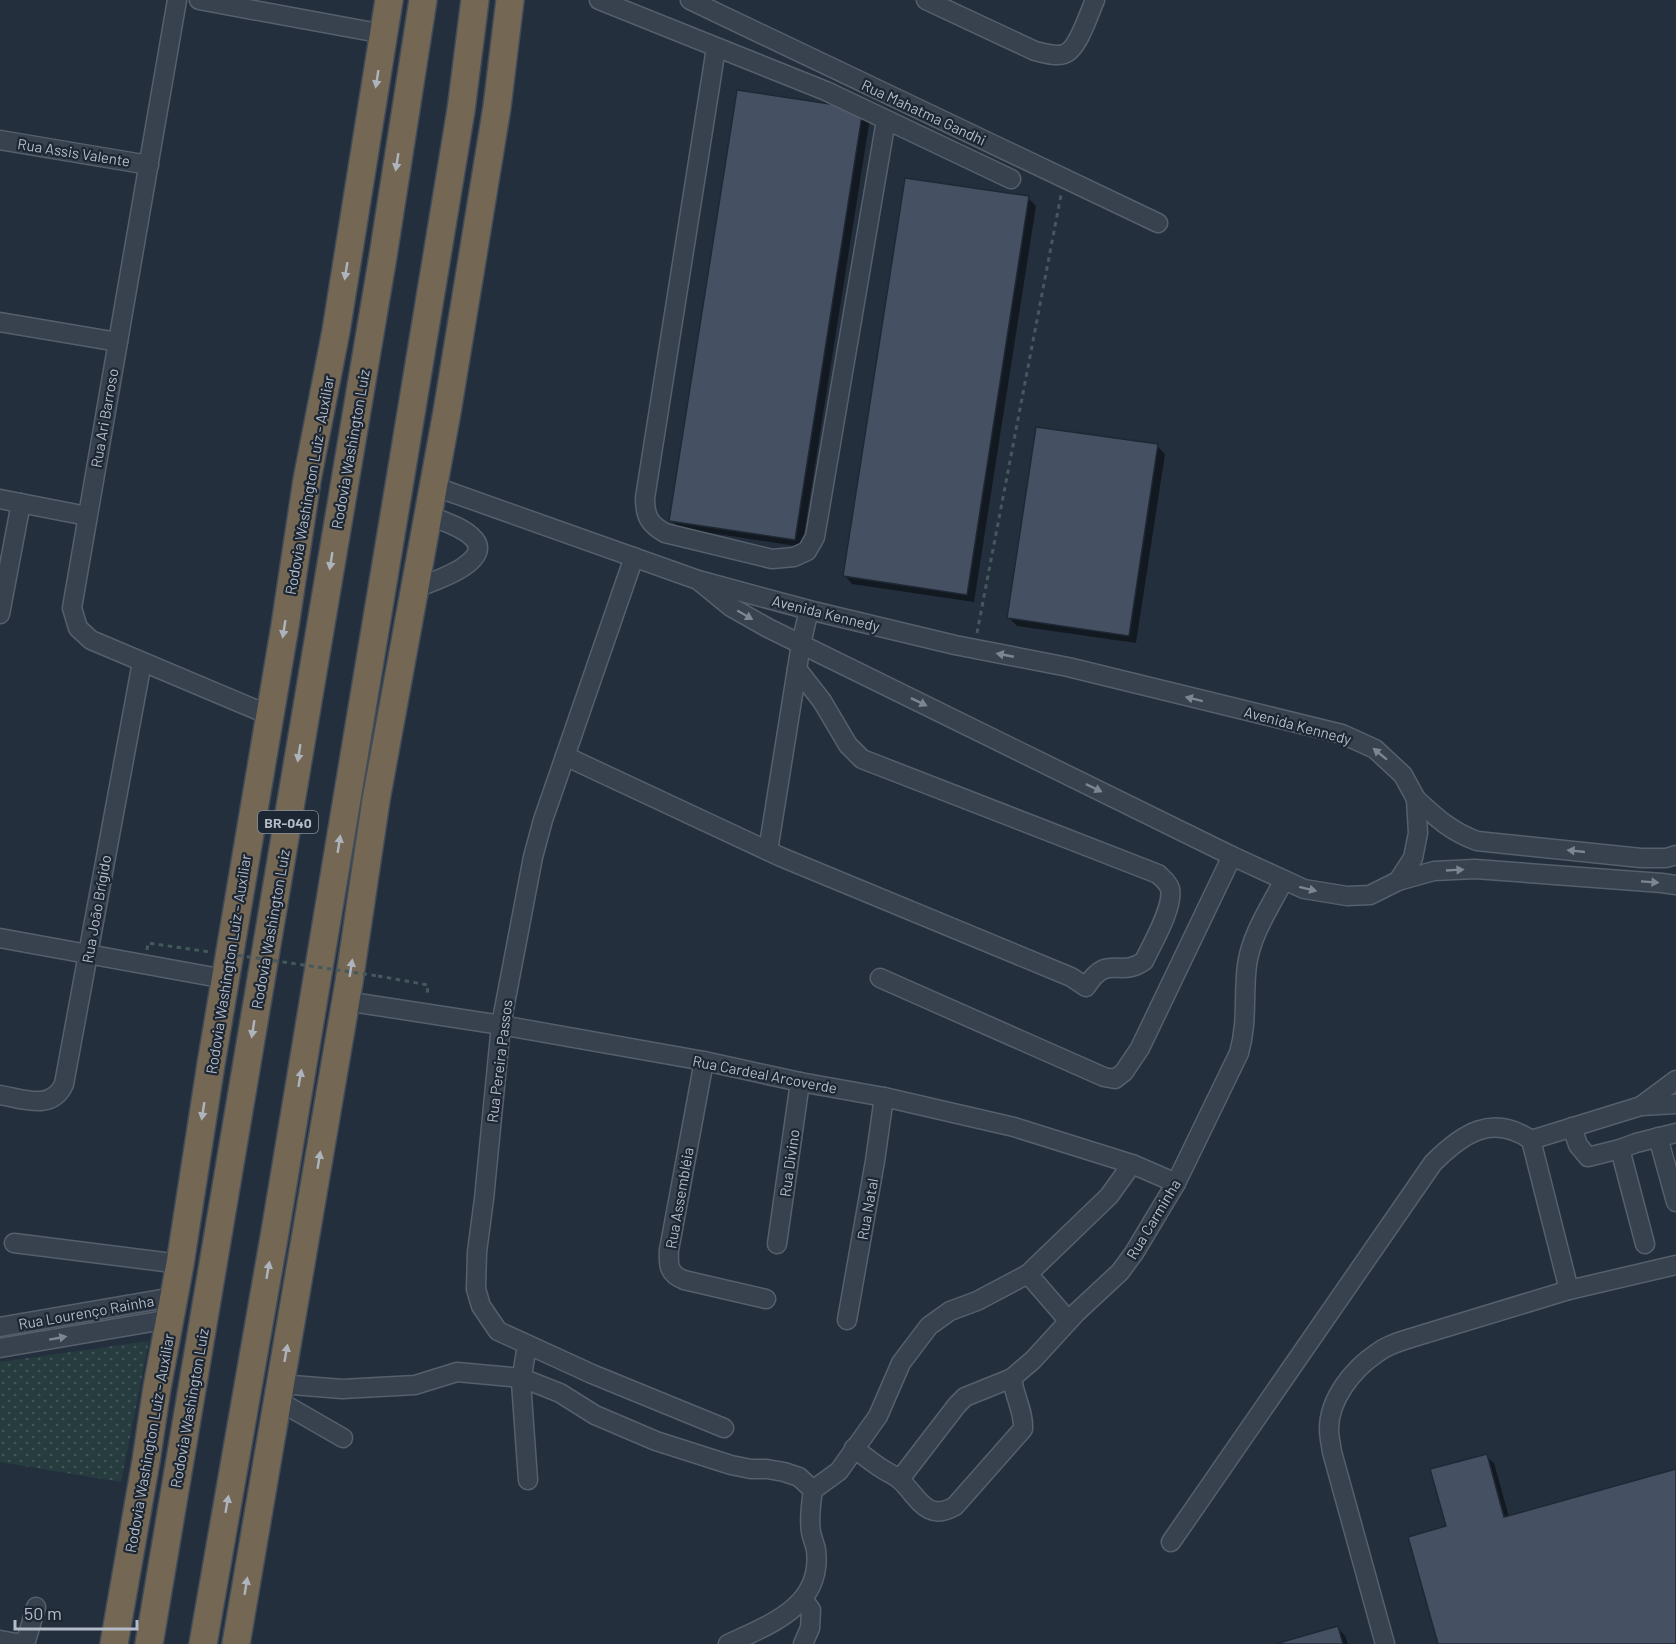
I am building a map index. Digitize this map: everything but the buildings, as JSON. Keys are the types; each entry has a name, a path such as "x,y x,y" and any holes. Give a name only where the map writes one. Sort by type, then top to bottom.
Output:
{"highway":[{"name":"Rodovia Washington Luiz - Auxiliar","path":"114,1644 180,1264 307,480 336,331 389,0"},
{"name":"Rodovia Washington Luiz","path":"149,1644 381,267 423,0"},
{"name":"BR-040","path":"204,1644 318,976 461,110 475,0"},
{"path":"236,1644 345,1001 376,800 428,515 497,107 510,0"},
{"path":"318,976 376,800"}],"street":[{"name":"Rua Ari Barroso","path":"177,0 73,598 74,618 78,628 91,640 269,715"},
{"path":"199,0 384,34"},
{"path":"598,0 826,91 1011,179"},
{"name":"Rua Mahatma Gandhi","path":"690,0 1158,223"},
{"path":"926,0 1035,51 1053,55 1065,54 1075,45 1095,0"},
{"path":"716,48 645,498 648,521 665,533 772,559 794,556 807,551 815,537 886,120"},
{"name":"Rua Assis Valente","path":"0,140 149,165"},
{"path":"0,322 118,342"},
{"name":"Avenida Kennedy","path":"433,486 698,580 809,610 974,649 1068,667 1342,734 1375,749 1403,775 1416,799 1418,832 1413,858 1398,881 1370,895 1347,896 1304,889 1232,856 801,644 739,612 698,580"},
{"path":"0,499 87,516"},
{"path":"0,614 21,503"},
{"path":"413,590 471,563 478,550 477,543 466,532 428,515"},
{"name":"Rua Pereira Passos","path":"634,557 543,820 533,857 501,1024 477,1252 476,1289 481,1306 498,1331 592,1374 724,1428"},
{"path":"768,851 801,644 809,610"},
{"name":"Rua João Brígido","path":"0,1095 40,1102 50,1100 60,1094 64,1084 142,662"},
{"path":"565,756 768,851 1071,977 1086,987 1099,971 1130,968 1144,961 1170,903 1170,890 1167,882 1158,874 862,759 848,745 822,701 797,669"},
{"path":"1416,799 1456,833 1477,841 1641,858 1666,858 1676,855"},
{"path":"880,978 1104,1077 1115,1079 1124,1072 1140,1048 1232,856"},
{"path":"1398,881 1434,871 1475,869 1676,885"},
{"name":"Rua Carminha","path":"900,1479 965,1397 1012,1378 1033,1360 1068,1320 1120,1272 1134,1253 1176,1183 1239,1053 1245,1033 1247,963 1254,938 1284,880"},
{"path":"0,938 88,955 227,967"},
{"name":"Rua Cardeal Arcoverde","path":"345,1001 501,1024 884,1097 1014,1127 1132,1164 1176,1183"},
{"name":"Rua Assembléia","path":"704,1061 668,1263 671,1272 684,1280 766,1299"},
{"path":"1641,1106 1676,1080"},
{"name":"Rua Divino","path":"777,1244 801,1082"},
{"name":"Rua Natal","path":"847,1320 884,1097"},
{"path":"1531,1140 1641,1106 1676,1104"},
{"path":"1171,1542 1433,1163 1453,1143 1477,1130 1500,1126 1519,1132 1531,1140 1569,1290"},
{"path":"1572,1127 1578,1145 1588,1158 1667,1135 1676,1202"},
{"path":"1620,1149 1646,1244"},
{"path":"813,1490 839,1471 878,1416 901,1363 929,1326 950,1311 977,1301 1028,1274 1109,1196 1132,1164"},
{"path":"14,1243 180,1264"},
{"path":"1385,1644 1332,1452 1329,1429 1333,1408 1341,1391 1355,1372 1377,1352 1394,1343 1569,1290 1676,1265"},
{"path":"1028,1274 1068,1320"},
{"name":"Rua Lourenço Rainha","path":"0,1327 171,1308"},
{"name":"Rua Lourenço Rainha","path":"0,1348 171,1308"},
{"path":"527,1345 522,1378 528,1480"},
{"path":"279,1392 313,1388 342,1389 415,1385 457,1372 522,1378 560,1393 595,1415 656,1441 731,1465 784,1472 799,1478 813,1490"},
{"path":"854,1448 900,1479 915,1498 931,1510 939,1513 955,1506 1023,1429 1024,1420 1015,1397 1012,1378"},
{"path":"279,1392 343,1438"},
{"path":"728,1644 778,1621 803,1599 815,1573 816,1551 811,1532 813,1490"},
{"path":"803,1599 811,1610 810,1628 803,1644"},
{"path":"0,1640 16,1643 26,1641 36,1607"}],"path":[{"path":"974,649 1064,178"},
{"path":"147,950 148,943 218,953"},
{"path":"227,967 378,976 428,985 427,997"}],"green space":[{"path":"149,1341 121,1482 0,1462 0,1362"}]}
